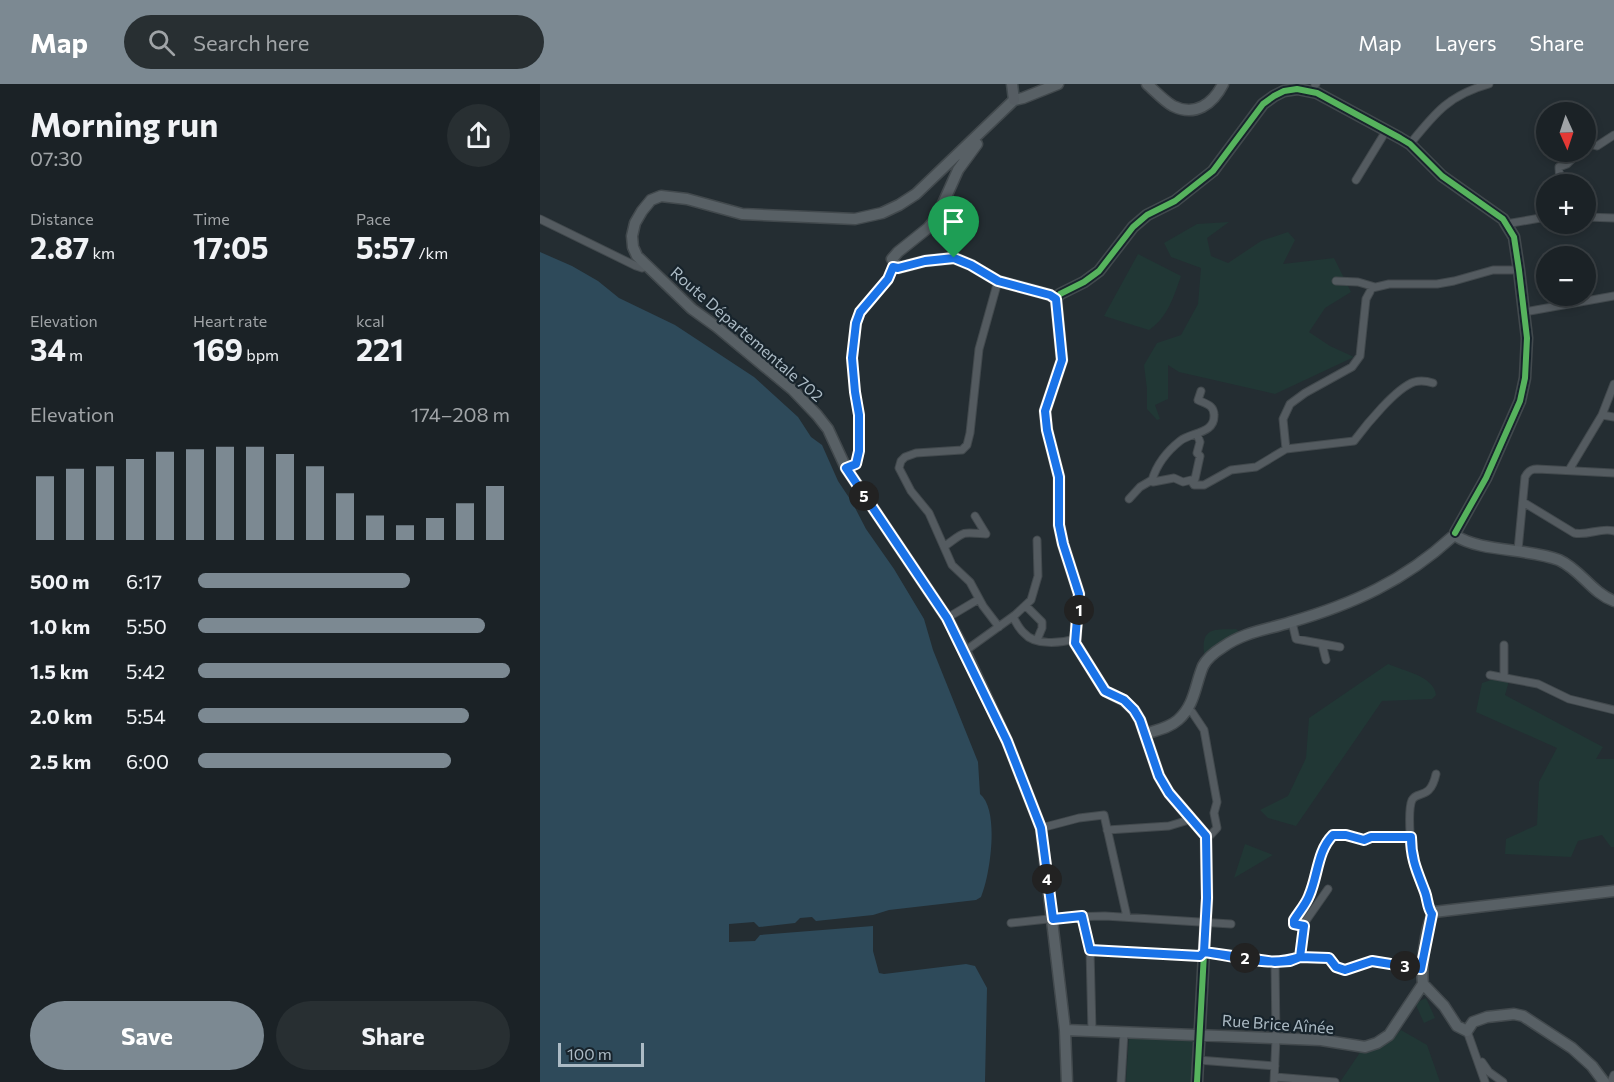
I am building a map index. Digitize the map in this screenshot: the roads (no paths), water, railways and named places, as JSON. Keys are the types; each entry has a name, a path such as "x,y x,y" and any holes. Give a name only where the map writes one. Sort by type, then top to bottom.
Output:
{"main road":[{"path":"1012,84 1014,100"}],"street":[{"name":"Route Départementale 702","path":"1058,84 1014,100 916,194 899,205 868,217 855,219 742,214 687,199 662,196 651,200 642,211 635,223 632,236 637,256 647,266 692,309 793,390 828,429 846,468 947,618 965,651 1007,741 1041,828 1065,1030 1067,1082"},
{"path":"1147,84 1171,105 1184,110 1197,110 1210,103 1218,95 1223,84"},
{"path":"1410,144 1442,107 1463,92 1489,84"},
{"path":"1145,734 1166,727 1186,711 1194,697 1204,664 1211,656 1239,637 1292,622 1361,598 1383,587 1454,535 1486,478 1520,401 1527,358 1524,312 1514,237 1503,219 1442,176 1410,144 1315,87 1284,91 1263,104 1213,171 1175,201 1147,215 1133,228 1099,271 1084,282 1060,294 1056,299 1062,360 1045,411 1047,430 1059,477 1061,534 1079,594 1075,639 1080,652 1105,691 1124,700 1134,710 1159,776 1169,793 1202,829 1206,840 1206,923 1197,1082"},
{"path":"898,268 892,257 928,228 937,217 958,170 970,151 982,139 984,134 982,131"},
{"path":"1356,180 1386,131"},
{"path":"1596,146 1614,135"},
{"path":"1559,174 1559,168 1570,162"},
{"path":"1596,217 1614,218"},
{"path":"1506,224 1536,218"},
{"path":"540,219 636,266 647,266"},
{"path":"846,468 856,464 859,451 859,415 852,358 856,323 860,312 888,279 893,267 954,258 998,281 1050,295 1056,299"},
{"path":"1286,449 1282,427 1290,405 1305,393 1352,367 1360,356 1366,299 1375,287 1389,284 1437,284 1493,270 1519,270"},
{"path":"1336,280 1358,282 1375,287"},
{"path":"998,281 979,349 967,446 962,450 910,454 899,464 902,477 929,513 952,566 970,582 999,627"},
{"path":"1524,312 1614,297"},
{"path":"1191,480 1194,484 1204,485 1231,470 1256,467 1286,449 1354,441 1388,403 1412,382 1433,383"},
{"path":"1569,470 1602,415 1614,384"},
{"path":"1130,499 1140,487 1150,481 1157,465 1172,448 1188,435 1197,434 1211,427 1215,418 1214,409 1211,405 1198,400 1201,391"},
{"path":"1602,415 1614,417"},
{"path":"1150,481 1174,478 1183,482 1195,479 1200,456 1197,453 1200,442 1197,434"},
{"path":"1518,550 1525,477 1531,469 1614,473"},
{"path":"1523,502 1574,533 1614,531"},
{"path":"945,546 964,533 985,534 975,516"},
{"path":"1454,535 1469,542 1544,555 1566,563 1599,593 1614,601"},
{"path":"965,651 1013,617 1031,600 1038,576 1037,540"},
{"path":"947,618 979,599"},
{"path":"1026,606 1042,622 1037,640"},
{"path":"1013,617 1024,634 1037,640 1066,642 1075,639"},
{"path":"1292,622 1296,639 1340,647"},
{"path":"1322,644 1326,660"},
{"path":"1503,677 1504,645"},
{"path":"1490,675 1539,684 1569,699 1614,710"},
{"path":"1186,711 1192,712 1204,730 1217,802 1214,813 1217,828 1206,840"},
{"path":"1436,774 1432,787 1427,793 1412,799 1411,837 1416,872 1432,914 1421,969 1422,984 1444,1006 1458,1026 1467,1031 1485,1082"},
{"path":"1041,828 1079,818 1104,815 1127,917"},
{"path":"1107,830 1169,826 1192,819"},
{"path":"1304,926 1294,924 1294,920 1309,897 1319,861 1328,840 1333,835 1346,835 1364,840 1371,837 1411,837"},
{"path":"1300,957 1304,926 1328,889"},
{"path":"1432,914 1443,910 1614,891"},
{"path":"1082,916 1090,950 1092,1031"},
{"path":"1011,923 1082,916 1231,924"},
{"path":"1090,950 1200,956 1204,952"},
{"path":"1204,952 1275,962 1290,961 1300,957 1329,958 1336,967 1345,970 1372,961 1421,969"},
{"path":"1275,962 1275,1079 1335,1082"},
{"name":"Rue Brice Aînée","path":"1065,1030 1321,1040 1365,1047 1377,1044 1389,1035 1422,984"},
{"path":"1467,1031 1473,1022 1487,1017 1514,1014 1523,1016 1572,1048 1592,1066 1604,1082"},
{"path":"1121,1082 1124,1032"},
{"path":"1476,1055 1489,1072 1503,1082"},
{"path":"1198,1060 1275,1065"},
{"path":"1611,1082 1614,1075"}],"water":[{"path":"540,252 572,266 598,281 619,298 675,325 754,377 798,417 811,437 822,445 838,481 866,529 894,569 924,619 933,650 978,762 980,794 990,814 990,859 981,897 976,900 889,910 873,915 873,951 879,973 884,974 966,964 975,966 987,988 985,1082 540,1082"}]}
